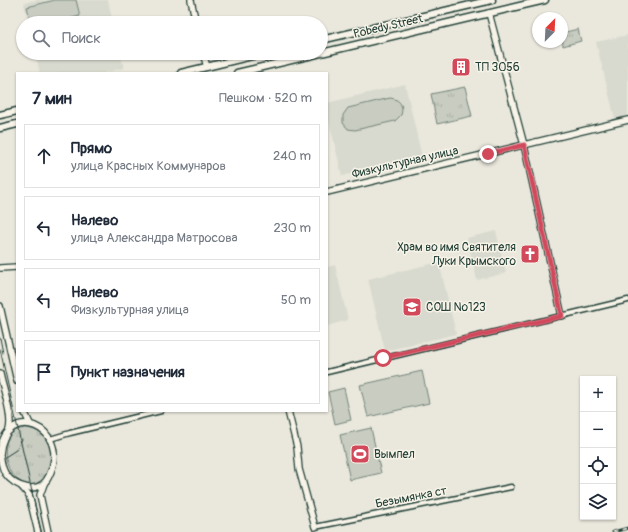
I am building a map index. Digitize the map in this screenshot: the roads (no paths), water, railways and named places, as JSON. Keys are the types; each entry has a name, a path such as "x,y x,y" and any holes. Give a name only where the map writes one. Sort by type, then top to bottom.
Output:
{"main road":[{"name":"Pobedy Street","path":"328,38 488,0"},
{"path":"488,0 489,13"},
{"name":"Pobedy Street","path":"328,51 544,0"},
{"path":"190,72 208,70 242,60"},
{"name":"Pobedy Street","path":"241,72 292,60"},
{"path":"0,115 16,111"},
{"path":"0,128 16,124"}],"street":[{"path":"191,0 194,16"},
{"path":"489,13 524,145 562,316"},
{"path":"205,60 208,70"},
{"name":"Физкультурная улица","path":"328,192 628,120"},
{"path":"0,268 16,267"},
{"path":"328,372 628,300"},
{"path":"0,306 16,377"},
{"path":"0,374 11,424 1,445 0,455 2,470 29,495 38,532"},
{"path":"24,412 30,424"},
{"path":"50,439 157,412"},
{"path":"288,412 297,447 300,469 315,527"},
{"path":"8,432 12,428 21,424 30,424 41,429 50,439 55,453 54,462 48,480 44,484 40,495 48,532"},
{"path":"22,487 34,488 44,484"},
{"name":"Безымянка ст","path":"315,527 511,487"}],"tram line":[{"path":"0,338 3,353"},
{"path":"0,349 41,532"},
{"path":"5,457 16,450 22,439"}],"railway":[{"path":"613,532 628,528"}],"place":[{"name":"ТП 3056","path":"461,67"},
{"name":"Храм во имя Святителя Луки Крымского","path":"530,254"},
{"name":"СОШ №123","path":"412,307"},
{"name":"Вымпел","path":"360,454"}]}
